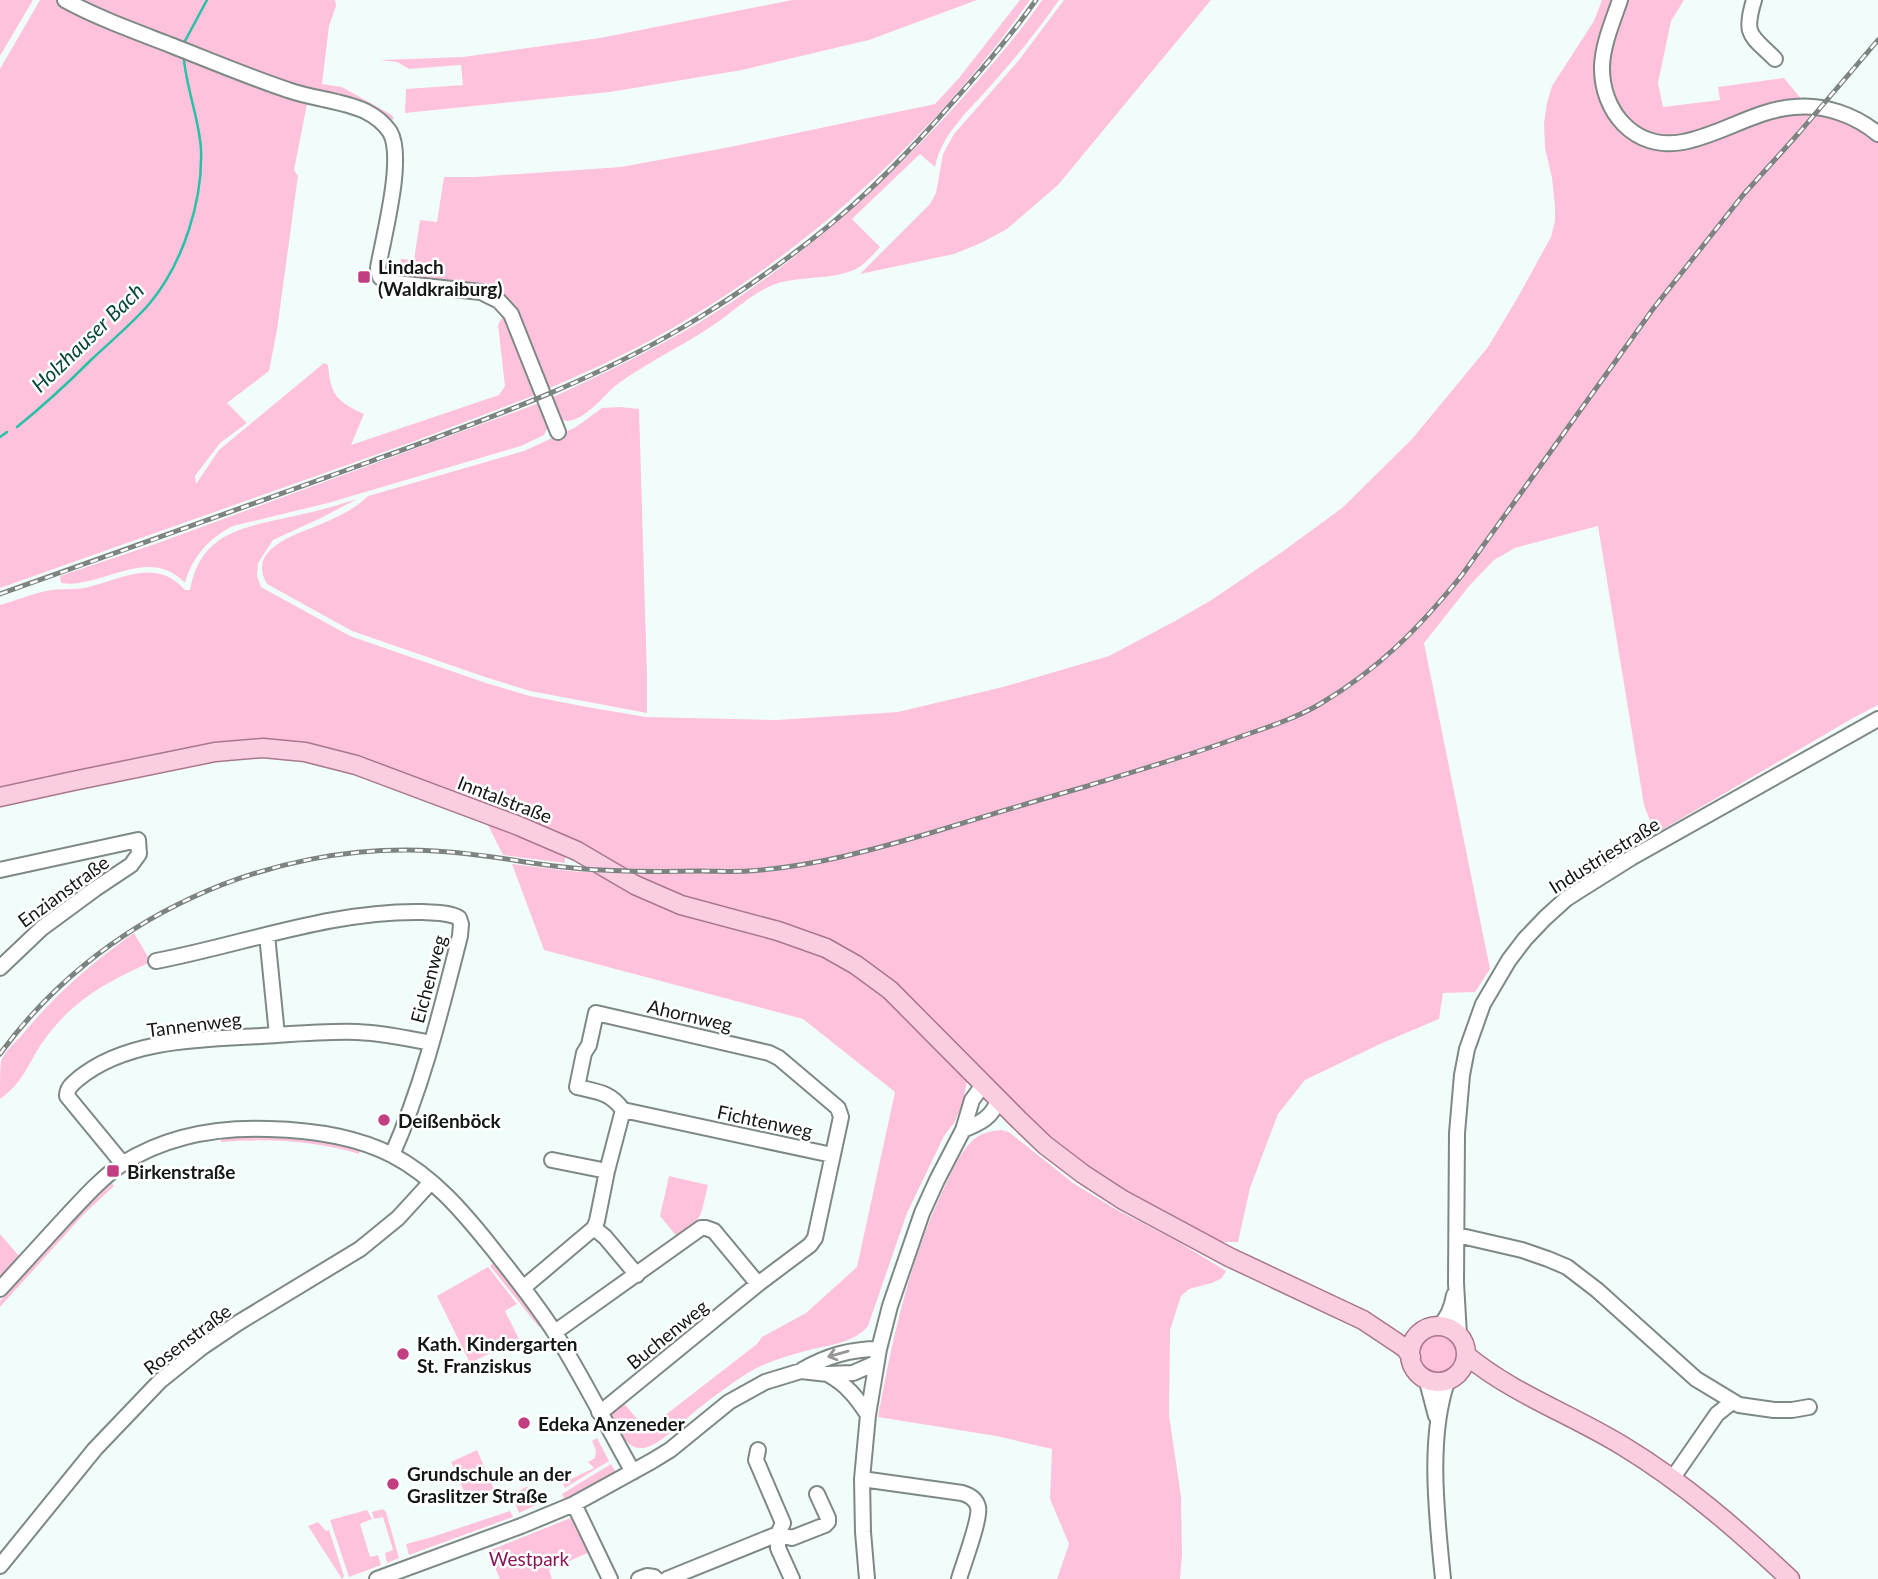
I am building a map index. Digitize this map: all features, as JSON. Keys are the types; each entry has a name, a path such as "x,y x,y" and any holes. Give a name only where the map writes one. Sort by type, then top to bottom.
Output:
{"main road":[{"name":"Inntalstraße","path":"0,797 143,766 231,750 263,748 290,750 338,760 404,782 551,839 635,885 681,905 778,931 826,948 856,965 890,990 1018,1120 1083,1174 1124,1200 1229,1257 1363,1320"},
{"path":"1363,1320 1400,1333 1419,1333"},
{"path":"1363,1320 1406,1349 1414,1367 1426,1378 1435,1381 1453,1376 1502,1382"},
{"path":"1411,1357 1411,1349 1419,1333 1428,1328 1446,1327 1459,1335 1465,1346 1464,1364 1453,1376"},
{"path":"1466,1355 1502,1382 1595,1430 1672,1479 1726,1520 1790,1579"}],"street":[{"path":"65,0 86,12 286,90 357,108 381,121 392,135 396,167 378,268 380,277 386,282 481,292 499,301 511,314 558,432"},
{"path":"1620,0 1604,48 1603,83 1610,108 1632,132 1653,141 1683,142 1778,109 1801,106 1828,109 1848,115 1878,134"},
{"path":"1754,0 1748,21 1749,30 1776,59"},
{"name":"Industriestraße","path":"1459,1335 1456,1283 1458,1104 1467,1049 1483,1003 1509,960 1525,939 1559,905 1580,890 1878,719"},
{"name":"Enzianstraße","path":"0,870 138,840 139,854 131,865 42,928 0,968"},
{"name":"Eichenweg","path":"156,961 362,914 425,912 457,916 461,924 460,936 418,1091 392,1154"},
{"path":"267,935 277,1035"},
{"name":"Ahornweg","path":"623,1110 615,1099 603,1093 577,1087 596,1013 769,1053 779,1058 838,1108 841,1117 832,1155"},
{"name":"Tannenweg","path":"123,1164 67,1096 68,1088 72,1084 101,1063 162,1044 277,1035 355,1032 431,1043"},
{"path":"867,1579 862,1479 877,1356 890,1306 922,1213 963,1130 972,1100 983,1085"},
{"path":"986,1120 996,1108 998,1100"},
{"path":"523,1288 594,1228 623,1110"},
{"name":"Fichtenweg","path":"623,1110 832,1155 815,1238 810,1245 758,1284"},
{"path":"963,1130 986,1120 1018,1120"},
{"path":"0,1289 81,1200 123,1164 145,1152 181,1138 230,1129 272,1129 327,1135 361,1143 392,1154 414,1168 459,1209 555,1332 633,1472"},
{"path":"552,1160 607,1171"},
{"name":"Rosenstraße","path":"0,1566 95,1449 160,1381 238,1323 360,1249 398,1218 431,1182"},
{"path":"594,1228 637,1275"},
{"path":"555,1332 701,1228 713,1231 758,1284"},
{"path":"1457,1235 1522,1250 1567,1268 1597,1290 1686,1370 1732,1402 1755,1409 1792,1410 1809,1407"},
{"name":"Industriestraße","path":"1438,1326 1448,1313 1456,1283"},
{"name":"Buchenweg","path":"599,1412 758,1284"},
{"path":"801,1371 842,1352 859,1349 877,1356"},
{"path":"377,1579 574,1504 670,1450 729,1402 774,1378 801,1371 853,1373 877,1356"},
{"path":"828,1374 851,1391 868,1415"},
{"path":"1437,1421 1453,1376"},
{"path":"1426,1378 1437,1421 1436,1491 1443,1579"},
{"path":"1672,1479 1717,1414 1732,1402"},
{"path":"758,1450 757,1460 783,1522 778,1534 778,1548 792,1579"},
{"path":"862,1479 962,1493 975,1500 978,1518 960,1579"},
{"path":"667,1579 778,1534 792,1538 825,1525 828,1518 817,1494"},
{"path":"574,1504 610,1579"},
{"path":"639,1579 648,1576 656,1579"}],"green space":[{"path":"0,0 33,0 0,56"},
{"path":"40,0 59,0 308,99 294,170 298,176 269,371 227,403 247,423 220,443 195,476 196,484 219,450 324,363 328,365 333,390 337,396 364,414 351,445 499,395 505,386 498,325 502,318 508,315 538,394 415,441 0,588 0,69"},
{"path":"74,0 335,0 322,84 342,87 392,115 394,119 390,120 299,90"},
{"path":"792,0 977,0 869,40 742,70 610,92 405,113 406,89 463,85 461,65 409,69 397,62 380,60 463,57 600,38"},
{"path":"1020,0 1030,0 960,90 921,133 836,213 790,250 696,314 584,373 545,390 501,298 398,280 401,259 414,260 420,220 437,222 444,177 621,167 935,104 959,78"},
{"path":"1042,0 1059,0 951,132 935,167 920,154 852,219 880,247 866,262 846,273 773,285 750,298 708,329 625,379 578,418 562,420 555,414 549,399 644,353 700,322 771,275 837,222 869,194 958,103"},
{"path":"1064,0 1211,0 1058,185 1007,229 954,254 860,274 930,204 936,193 943,154 954,134 1019,60"},
{"path":"1602,0 1615,0 1600,95 1651,145 1779,112 1821,111 1878,138 1878,705 1655,834 1644,805 1598,526 1515,548 1494,560 1470,585 1424,643 1490,969 1475,992 1443,993 1439,1019 1305,1080 1278,1114 1250,1188 1238,1242 1212,1242 1125,1195 1048,1139 877,974 689,903 306,747 0,793 0,605 46,591 84,588 136,574 161,574 185,590 190,590 196,570 205,554 230,534 262,523 357,499 273,540 258,563 257,576 261,587 350,636 530,696 646,717 777,720 898,712 1003,687 1109,656 1213,599 1342,508 1412,439 1488,347 1551,237 1555,207 1545,148 1544,123 1547,103 1552,86 1594,21"},
{"path":"1626,0 1684,0 1671,21 1658,83 1663,107 1720,100 1718,87 1784,78 1803,101 1671,139 1642,133 1621,115 1608,84 1609,47"},
{"path":"542,402 549,420 544,435 521,446 328,503 233,526 216,536 203,549 192,565 185,583 161,568 149,567 81,583 61,583 60,576 155,544"},
{"path":"602,408 639,409 647,713 530,691 485,677 352,631 267,584 262,571 264,560 279,543 348,511 368,496 524,451 576,427"},
{"path":"485,819 565,851 565,863 503,855"},
{"path":"512,864 605,873 801,942 873,981 968,1075 963,1103 907,1213 868,1326 855,1337 767,1363 753,1370 733,1382 648,1447 631,1445 619,1431 611,1415 623,1402 646,1430 757,1344 762,1337 806,1313 857,1267 895,1092 803,1019 544,950"},
{"path":"134,933 151,962 90,994 65,1015 42,1043 20,1080 0,1099 1,1061 7,1051 74,980"},
{"path":"1001,1130 1009,1132 1073,1183 1226,1271 1222,1278 1189,1289 1181,1296 1170,1330 1169,1415 1181,1497 1180,1579 1057,1579 1069,1544 1050,1499 1052,1449 996,1436 878,1417 903,1302 930,1219 967,1146 982,1134"},
{"path":"251,1136 319,1142 360,1150 359,1154 308,1143 256,1140 221,1142 221,1138"},
{"path":"669,1176 708,1185 700,1215 679,1239 660,1216"},
{"path":"112,1183 114,1186 84,1214 0,1307 0,1301"},
{"path":"0,1234 19,1256 0,1277"},
{"path":"493,1263 542,1327 539,1327 490,1266"},
{"path":"488,1267 517,1304 505,1311 519,1339 470,1363 437,1296"},
{"path":"1438,1333 1453,1340 1460,1355 1453,1370 1438,1377 1423,1370 1416,1355 1423,1340"},
{"path":"597,1438 609,1461 565,1488 560,1477 564,1475 571,1479 594,1468 588,1462 595,1458 596,1450 592,1441"},
{"path":"477,1450 494,1489 468,1500 451,1462"},
{"path":"611,1464 615,1471 611,1476 565,1500 562,1494"},
{"path":"526,1487 536,1505 519,1513 512,1494"},
{"path":"383,1509 399,1558 387,1563 385,1553 393,1550 383,1517 374,1519 372,1512"},
{"path":"367,1510 372,1519 360,1524 370,1557 378,1555 381,1565 349,1577 330,1520"},
{"path":"510,1511 513,1517 409,1555 406,1544"},
{"name":"Westpark","path":"573,1517 590,1552 549,1570 552,1579 500,1579 488,1551"},
{"path":"318,1522 326,1531 329,1530 344,1576 342,1579 308,1526"}],"waterway":[{"name":"Holzhauser Bach","path":"185,41 207,0"},
{"name":"Holzhauser Bach","path":"17,427 65,386 150,303 162,287 181,250 194,210 201,169 200,138 184,60"},
{"name":"Holzhauser Bach","path":"0,437 7,432"}],"railway":[{"path":"0,594 496,415 580,380 661,340 765,274 847,210 931,127 995,54 1036,0"},
{"path":"0,1054 40,1006 86,964 137,927 192,898 250,875 310,859 372,851 435,851 614,871 742,871 796,866 891,844 1084,787 1205,749 1311,709 1380,662 1414,630 1446,594 1653,309 1743,195 1878,40"}],"place":[{"name":"Lindach (Waldkraiburg)","path":"364,277"},
{"name":"Deißenböck","path":"384,1120"},
{"name":"Birkenstraße","path":"113,1171"},
{"name":"Kath. Kindergarten St. Franziskus","path":"403,1354"},
{"name":"Edeka Anzeneder","path":"524,1423"},
{"name":"Grundschule an der Graslitzer Straße","path":"393,1484"}]}
